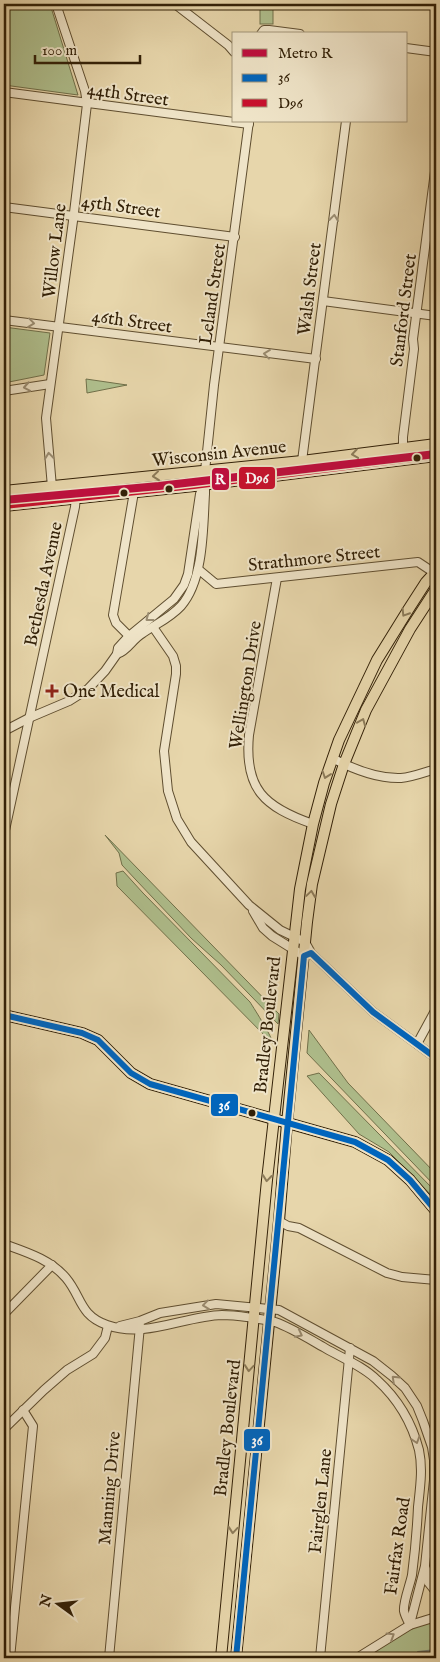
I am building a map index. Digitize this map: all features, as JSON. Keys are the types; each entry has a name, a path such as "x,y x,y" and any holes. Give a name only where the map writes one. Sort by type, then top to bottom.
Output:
{"main road":[{"name":"Wisconsin Avenue","path":"4,491 302,461 436,444"},
{"name":"Wisconsin Avenue","path":"4,506 204,485 436,456"},
{"path":"429,598 435,573"},
{"name":"Bradley Boulevard","path":"221,1658 273,1119 300,889 313,824 332,758 377,660 408,610 435,573"},
{"name":"Bradley Boulevard","path":"236,1658 268,1321 284,1224 287,1123 308,954 305,942 312,884 331,804 344,764 374,696 409,630 436,589"},
{"path":"4,1015 76,1030 98,1040 131,1073 146,1082 355,1142 381,1155 410,1180 436,1211"}],"street":[{"name":"Willow Lane","path":"52,487 46,425 74,215 86,104 85,91 56,4"},
{"path":"174,4 232,50"},
{"path":"262,32 269,30 284,32"},
{"path":"408,48 436,52"},
{"name":"44th Street","path":"4,92 86,104 232,121"},
{"name":"Walsh Street","path":"302,461 346,122"},
{"name":"Leland Street","path":"204,485 213,388 249,123"},
{"name":"Stanford Street","path":"403,460 414,345 413,338 436,164"},
{"name":"45th Street","path":"4,207 235,236"},
{"path":"323,301 436,316"},
{"name":"46th Street","path":"4,320 316,359"},
{"path":"4,391 50,384"},
{"name":"Bethesda Avenue","path":"4,836 76,498 77,485"},
{"path":"131,638 153,627 181,606 190,592 198,569 205,505 204,485"},
{"path":"4,731 80,696 97,680 116,654 118,648 174,599 184,585 188,574 200,494 204,485"},
{"path":"43,502 52,487"},
{"path":"131,638 116,623 113,615 134,492"},
{"name":"Strathmore Street","path":"198,569 216,584 418,562 435,573"},
{"path":"188,574 195,581"},
{"name":"Wellington Drive","path":"277,578 249,736 249,769 256,785 274,806 289,816 313,824"},
{"path":"153,627 173,656 176,666 164,751 168,792 177,819 191,842 249,905 280,930 305,942"},
{"path":"332,758 377,775 401,778 436,769"},
{"path":"249,905 263,928 272,936 292,948 308,954 373,1012 436,1058"},
{"path":"417,1044 436,1009"},
{"path":"284,1224 299,1228 387,1273 402,1277 436,1280"},
{"path":"4,1244 37,1256 52,1265 66,1279 80,1304 89,1315 108,1326 105,1338 93,1354 67,1370 4,1429"},
{"path":"4,1314 52,1265"},
{"name":"Fairfax Road","path":"140,1326 160,1313 189,1307 216,1304 255,1306 281,1310 373,1361 405,1388 417,1406 423,1420 432,1447 434,1460 434,1480 426,1566 410,1625"},
{"name":"Fairfax Road","path":"108,1326 125,1330 140,1326 220,1315 268,1321 298,1333 376,1379 398,1404 409,1423 415,1437 421,1462 412,1576 404,1606 404,1612 410,1625"},
{"name":"Manning Drive","path":"109,1658 140,1326"},
{"name":"Fairglen Lane","path":"320,1658 350,1348"},
{"path":"10,1658 32,1426 23,1410"},
{"path":"417,1528 430,1529"},
{"path":"426,1566 428,1582 436,1592"},
{"path":"357,1658 410,1625 436,1617"}],"green space":[{"path":"4,4 50,4 78,95 4,85"},
{"path":"260,4 273,4 273,24 260,24"},
{"path":"4,327 50,333 44,375 4,383"},
{"path":"86,379 127,385 87,393"},
{"path":"105,835 279,1014 278,1024 221,965 191,938 122,865 119,853"},
{"path":"123,871 250,1002 273,1044 117,886 116,873"},
{"path":"309,1030 348,1083 436,1174 436,1187 307,1053"},
{"path":"319,1073 436,1192 436,1200 389,1152 359,1134 307,1076"},
{"path":"436,1617 436,1658 373,1658 372,1649 410,1625"}],"waterway":[{"path":"418,1652 436,1650"}],"metro line":[{"name":"R","path":"4,500 159,486 436,454"}],"transit line":[{"name":"D96","path":"4,506 194,486 436,456"},
{"name":"36","path":"236,1658 304,956 311,953 373,1012 436,1058"},
{"name":"36","path":"4,1015 82,1033 98,1040 131,1073 150,1084 355,1142 388,1160 410,1180 436,1211"}],"place":[{"name":"One Medical","path":"52,691"}]}
